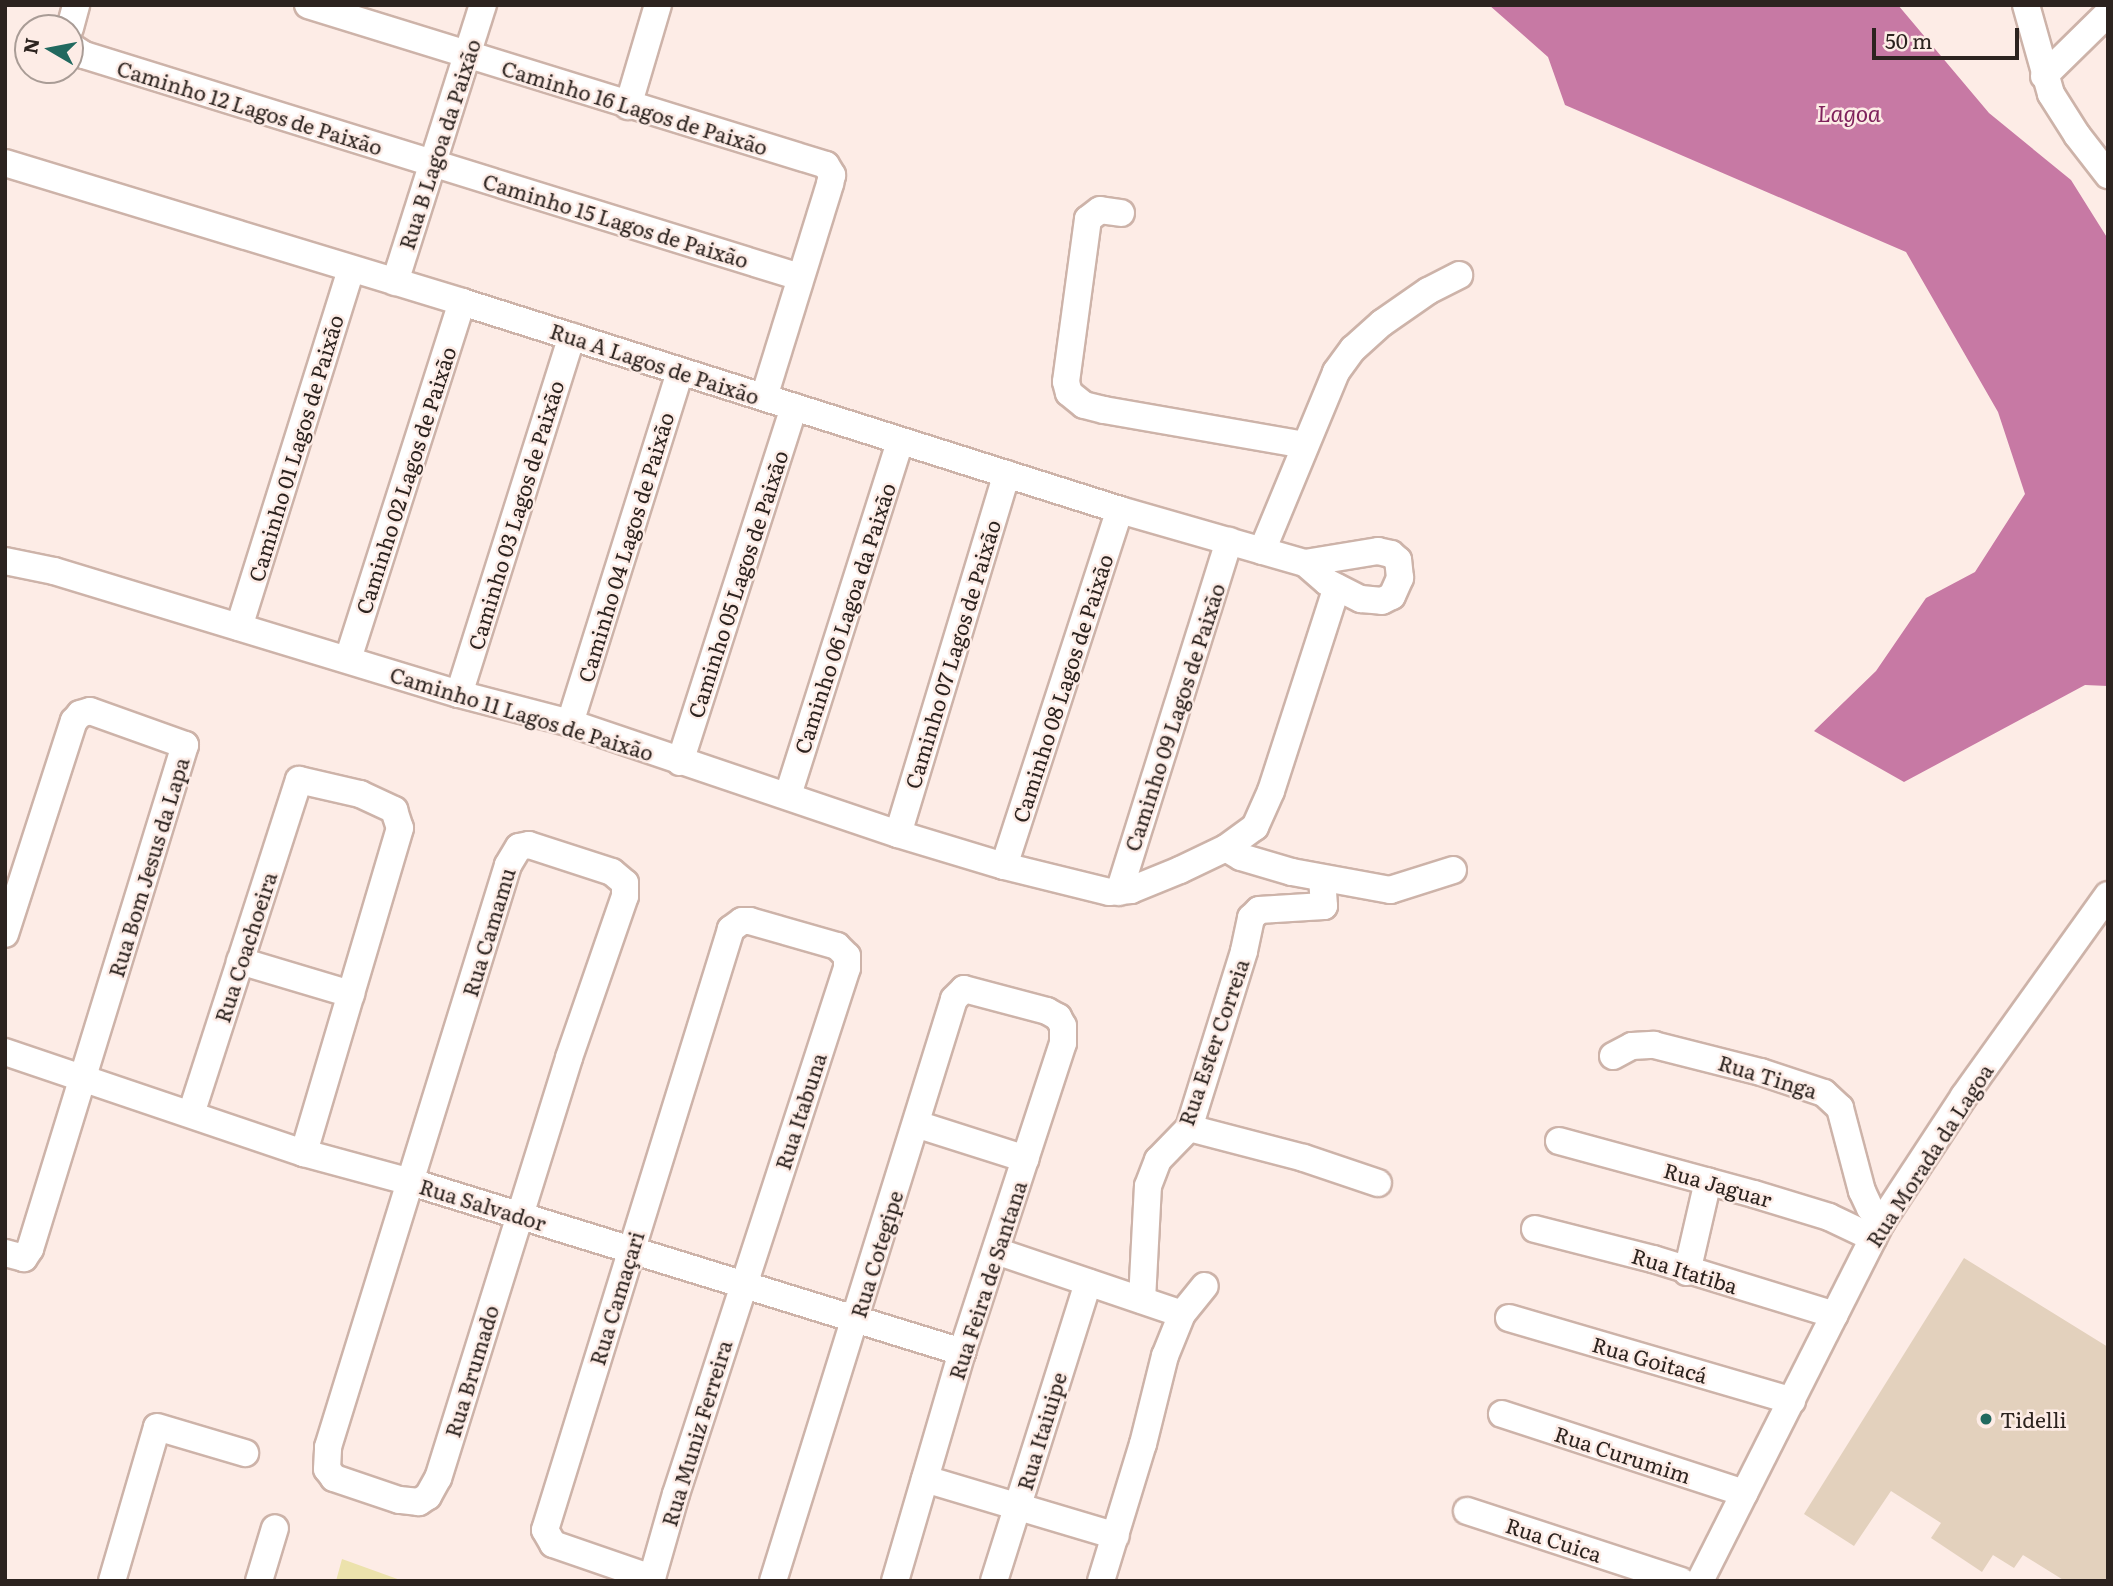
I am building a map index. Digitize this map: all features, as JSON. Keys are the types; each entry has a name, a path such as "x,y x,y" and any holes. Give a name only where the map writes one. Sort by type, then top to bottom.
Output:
{"street":[{"name":"Caminho 16 Lagos de Paixão","path":"308,5 826,165 832,175 764,397"},
{"name":"Rua B Lagoa da Paixão","path":"395,282 483,5"},
{"path":"628,106 657,5"},
{"path":"2026,5 2044,76 2077,135 2108,175"},
{"path":"2044,76 2108,13"},
{"name":"Caminho 12 Lagos de Paixão","path":"84,55 432,163"},
{"name":"Rua A Lagos de Paixão","path":"5,163 572,336 1120,510 1305,564 1336,587 1361,599 1382,601 1392,596 1400,578 1398,560 1391,554 1378,551 1305,564"},
{"name":"Caminho 15 Lagos de Paixão","path":"432,163 800,276"},
{"path":"1121,213 1100,210 1088,219 1066,382 1069,393 1084,405 1104,410 1305,445"},
{"name":"Caminho 01 Lagos de Paixão","path":"239,627 351,269"},
{"path":"1262,551 1336,372 1353,349 1382,323 1459,275"},
{"name":"Caminho 02 Lagos de Paixão","path":"348,659 462,302"},
{"name":"Caminho 03 Lagos de Paixão","path":"459,694 572,336"},
{"name":"Caminho 04 Lagos de Paixão","path":"569,723 680,372"},
{"name":"Caminho 05 Lagos de Paixão","path":"680,762 794,407"},
{"name":"Caminho 06 Lagoa da Paixão","path":"788,795 900,441"},
{"name":"Caminho 07 Lagos de Paixão","path":"898,834 1007,474"},
{"name":"Caminho 08 Lagos de Paixão","path":"1004,866 1120,510"},
{"name":"Caminho 09 Lagos de Paixão","path":"1119,892 1229,541"},
{"name":"Caminho 11 Lagos de Paixão","path":"5,561 54,571 459,694 569,723 898,834 1004,866 1093,889 1119,892"},
{"path":"1119,892 1147,884 1226,848 1247,835 1265,808 1336,587"},
{"name":"Rua Bom Jesus da Lapa","path":"5,934 74,721 80,714 90,711 185,746 30,1250 23,1258 5,1253"},
{"name":"Rua Coachoeira","path":"191,1114 299,780 360,794 385,804 394,810 400,828 351,995"},
{"name":"Rua Camamu","path":"411,1182 508,865 519,847 541,848 600,866 619,876 626,889 519,1215"},
{"path":"1226,848 1241,857 1322,879 1396,890 1453,870"},
{"name":"Rua Ester Correia","path":"1142,1300 1148,1186 1158,1160 1189,1128 1253,914 1259,910 1324,906 1322,879"},
{"name":"Rua Morada da Lagoa","path":"1700,1581 1877,1230 1964,1096 2108,895"},
{"name":"Rua Camaçari","path":"652,1579 553,1544 545,1530 731,929 742,921 830,943"},
{"name":"Rua Itabuna","path":"743,1287 845,976 847,956 843,949 830,943"},
{"path":"240,961 351,995 303,1153"},
{"name":"Rua Cotegipe","path":"773,1581 957,992 964,989 1022,1003"},
{"name":"Rua Feira de Santana","path":"895,1581 962,1352 1064,1034 1058,1017 1022,1003"},
{"name":"Rua Tinga","path":"1613,1056 1632,1046 1661,1046 1761,1072 1824,1093 1836,1102 1842,1113 1862,1191 1877,1230"},
{"name":"Rua Salvador","path":"5,1052 303,1153 411,1182 743,1287 962,1352"},
{"path":"916,1124 1026,1159"},
{"path":"1189,1128 1304,1158 1378,1183"},
{"name":"Rua Jaguar","path":"1559,1141 1877,1230"},
{"path":"1688,1272 1708,1181"},
{"name":"Rua Brumado","path":"411,1182 328,1447 327,1469 334,1478 400,1500 419,1502 428,1496 438,1478 519,1215"},
{"name":"Rua Itatiba","path":"1535,1228 1653,1259 1688,1272 1835,1315"},
{"path":"996,1251 1182,1314"},
{"name":"Rua Itaiuipe","path":"994,1581 1088,1282"},
{"path":"1101,1581 1116,1536 1165,1356 1182,1314 1205,1286"},
{"name":"Rua Muniz Ferreira","path":"652,1579 743,1287"},
{"name":"Rua Goitacá","path":"1509,1318 1792,1401"},
{"name":"Rua Curumim","path":"1502,1414 1744,1493"},
{"path":"112,1581 156,1427 245,1453"},
{"path":"925,1479 1116,1536"},
{"name":"Rua Cuica","path":"1467,1511 1681,1581"},
{"path":"259,1581 275,1528"}],"shaded area":[{"path":"342,1559 403,1581 336,1581"}],"water":[{"name":"Lagoa","path":"1489,5 1898,5 1989,113 2071,180 2108,239 2108,686 2085,685 1904,782 1814,731 1876,671 1926,598 1975,572 2025,494 1998,412 1906,252 1565,105 1548,57"}],"building":[{"name":"Tidelli","path":"1964,1258 2108,1347 2108,1581 2065,1581 2023,1555 2014,1568 1993,1555 1982,1572 1931,1538 1941,1523 1891,1491 1854,1546 1804,1514"}],"place":[{"name":"Tidelli","path":"1986,1419"}]}
